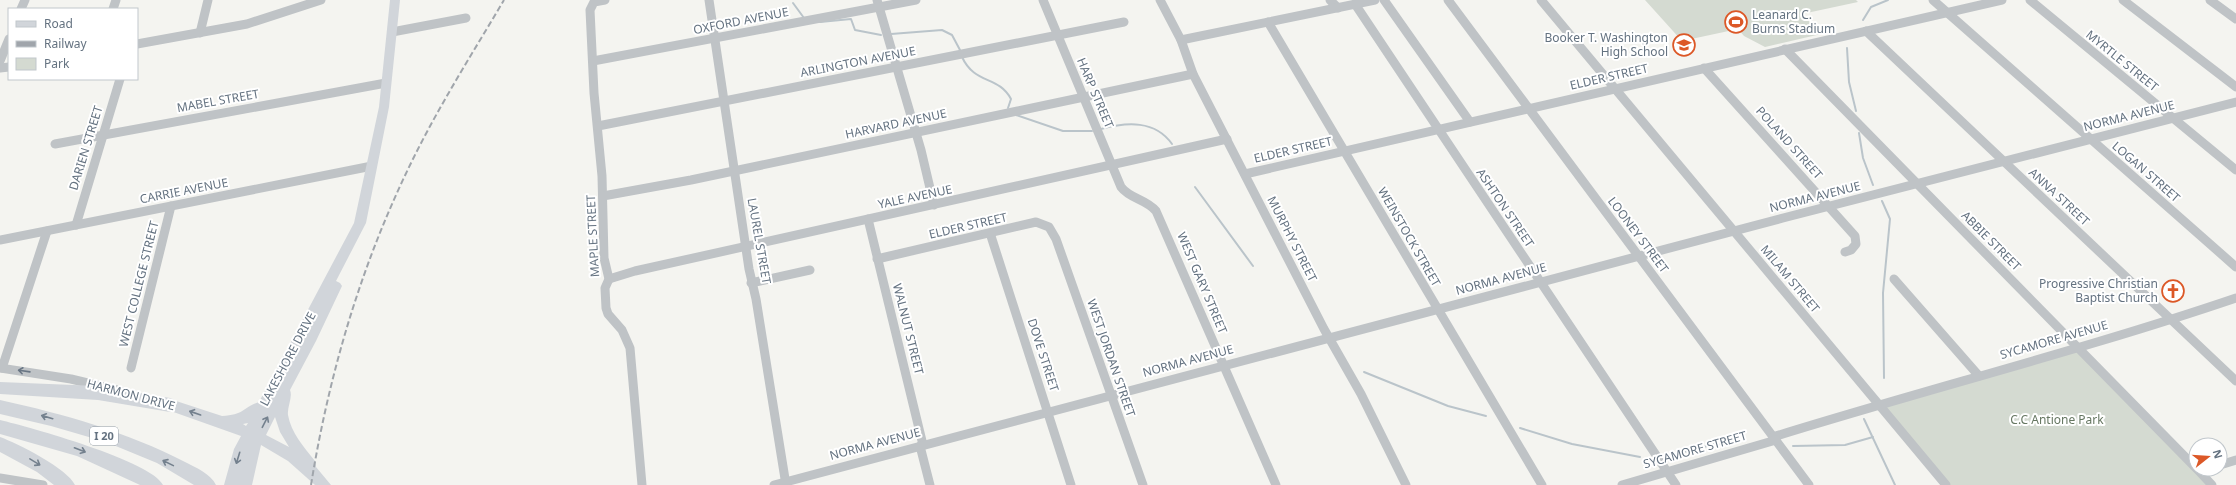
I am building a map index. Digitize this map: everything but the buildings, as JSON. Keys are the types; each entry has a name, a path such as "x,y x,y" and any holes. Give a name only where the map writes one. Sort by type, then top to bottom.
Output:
{"highway":[{"path":"0,388 98,393 170,405"},
{"name":"I 20","path":"0,407 46,417 94,432 153,455 205,483"},
{"name":"I 20","path":"0,427 72,447 113,464 155,485"},
{"path":"0,444 44,468 67,485"}],"main road":[{"name":"LAKESHORE DRIVE","path":"231,485 236,462 304,353 326,308 362,218 386,83 395,0"},
{"name":"LAKESHORE DRIVE","path":"245,485 253,436 268,396 354,238"},
{"path":"304,353 283,397 280,414 282,423 321,482"},
{"path":"219,421 233,422 246,418 260,406 268,396"},
{"name":"HARMON DRIVE","path":"170,405 219,421 289,454 321,482"}],"street":[{"path":"200,33 208,0"},
{"path":"138,44 260,21 303,3 320,0"},
{"name":"MAPLE STREET","path":"605,0 594,2 590,10 603,196 604,258 609,279 605,288 606,308 608,314 627,338 632,361 642,485"},
{"name":"LAUREL STREET","path":"709,0 745,247 751,283 756,299 785,483"},
{"name":"OXFORD AVENUE","path":"593,61 715,38 878,4 916,0"},
{"name":"HARP STREET","path":"1043,0 1121,187 1127,194"},
{"path":"1330,0 1338,8"},
{"path":"1181,40 1375,0"},
{"path":"1384,0 1470,122"},
{"name":"LOONEY STREET","path":"1448,0 1809,485"},
{"name":"MILAM STREET","path":"1541,0 1946,485"},
{"name":"MILAM STREET","path":"1548,0 1615,82 1616,88"},
{"name":"LOGAN STREET","path":"1933,0 2236,266"},
{"name":"ELDER STREET","path":"1245,174 2002,0"},
{"name":"MYRTLE STREET","path":"2030,0 2236,170"},
{"path":"2123,0 2236,88"},
{"path":"2210,0 2236,19"},
{"name":"MURPHY STREET","path":"1161,1 1181,40 1193,74 1329,338 1362,394 1406,485"},
{"path":"878,4 916,132 934,205"},
{"name":"ASHTON STREET","path":"1355,4 1676,485"},
{"path":"392,32 466,18"},
{"name":"ARLINGTON AVENUE","path":"598,126 1057,34 1124,22"},
{"name":"WEINSTOCK STREET","path":"1268,22 1542,485"},
{"name":"ANNA STREET","path":"1866,31 2236,381"},
{"path":"0,61 8,41"},
{"name":"ABBIE STREET","path":"1786,49 1916,184 2188,457"},
{"name":"POLAND STREET","path":"1704,68 1855,236 1857,240 1854,248 1845,252"},
{"name":"HARVARD AVENUE","path":"603,196 1193,74"},
{"name":"DARIEN STREET","path":"76,225 120,80"},
{"name":"MABEL STREET","path":"55,144 386,83"},
{"name":"NORMA AVENUE","path":"774,485 1638,256 2236,102"},
{"name":"YALE AVENUE","path":"609,279 635,271 1227,140"},
{"name":"CARRIE AVENUE","path":"0,240 372,166"},
{"name":"WEST GARY STREET","path":"1127,194 1149,203 1156,211 1276,485"},
{"name":"WEST COLLEGE STREET","path":"131,368 171,206"},
{"name":"WALNUT STREET","path":"868,219 930,485"},
{"name":"ELDER STREET","path":"877,259 1036,222 1049,226 1056,239"},
{"path":"1,368 47,231"},
{"name":"DOVE STREET","path":"990,233 1072,485"},
{"name":"WEST JORDAN STREET","path":"1056,239 1110,396 1143,485"},
{"path":"751,283 810,270"},
{"path":"1894,279 1979,376"},
{"name":"SYCAMORE AVENUE","path":"1879,404 2171,320 2236,298"},
{"name":"HARMON DRIVE","path":"1,368 100,386 170,405"},
{"name":"SYCAMORE STREET","path":"1622,485 1775,439 1879,404"},
{"path":"0,478 28,481 43,485"}],"green space":[{"name":"Leanard C. Burns Stadium","path":"1645,0 1856,0 1858,2 1802,14 1821,34 1765,47 1744,36 1738,29 1682,41"},
{"name":"C.C Antione Park","path":"2077,347 2188,460 2188,477 2205,477 2213,485 1946,485 1879,404"}],"waterway":[{"path":"1863,20 1871,7 1888,0"},
{"path":"793,3 804,18"},
{"path":"820,22 851,19 855,30 881,35"},
{"path":"891,34 942,30 952,35 960,50"},
{"path":"1847,48 1849,82 1856,111"},
{"path":"962,57 967,66 973,72 1000,86 1006,91 1011,99 1008,108"},
{"path":"1016,115 1063,131 1092,131"},
{"path":"1101,129 1130,124 1140,125 1157,131 1165,136 1172,144"},
{"path":"1859,133 1863,158 1873,185"},
{"path":"1195,187 1253,266"},
{"path":"1882,201 1890,219 1883,293 1884,378"},
{"path":"1364,372 1448,406 1486,416"},
{"path":"1864,419 1873,437"},
{"path":"1520,428 1572,444 1640,457"},
{"path":"1793,446 1845,445 1873,437"},
{"path":"1873,437 1895,485"},
{"path":"1668,456 1715,444 1729,444"}],"railway":[{"path":"311,485 328,398 339,355 365,271 381,230 418,149 438,111 504,0"}],"place":[{"name":"Leanard C. Burns Stadium","path":"1736,22"},
{"name":"Booker T. Washington High School","path":"1684,45"},
{"name":"Progressive Christian Baptist Church","path":"2173,291"}]}
